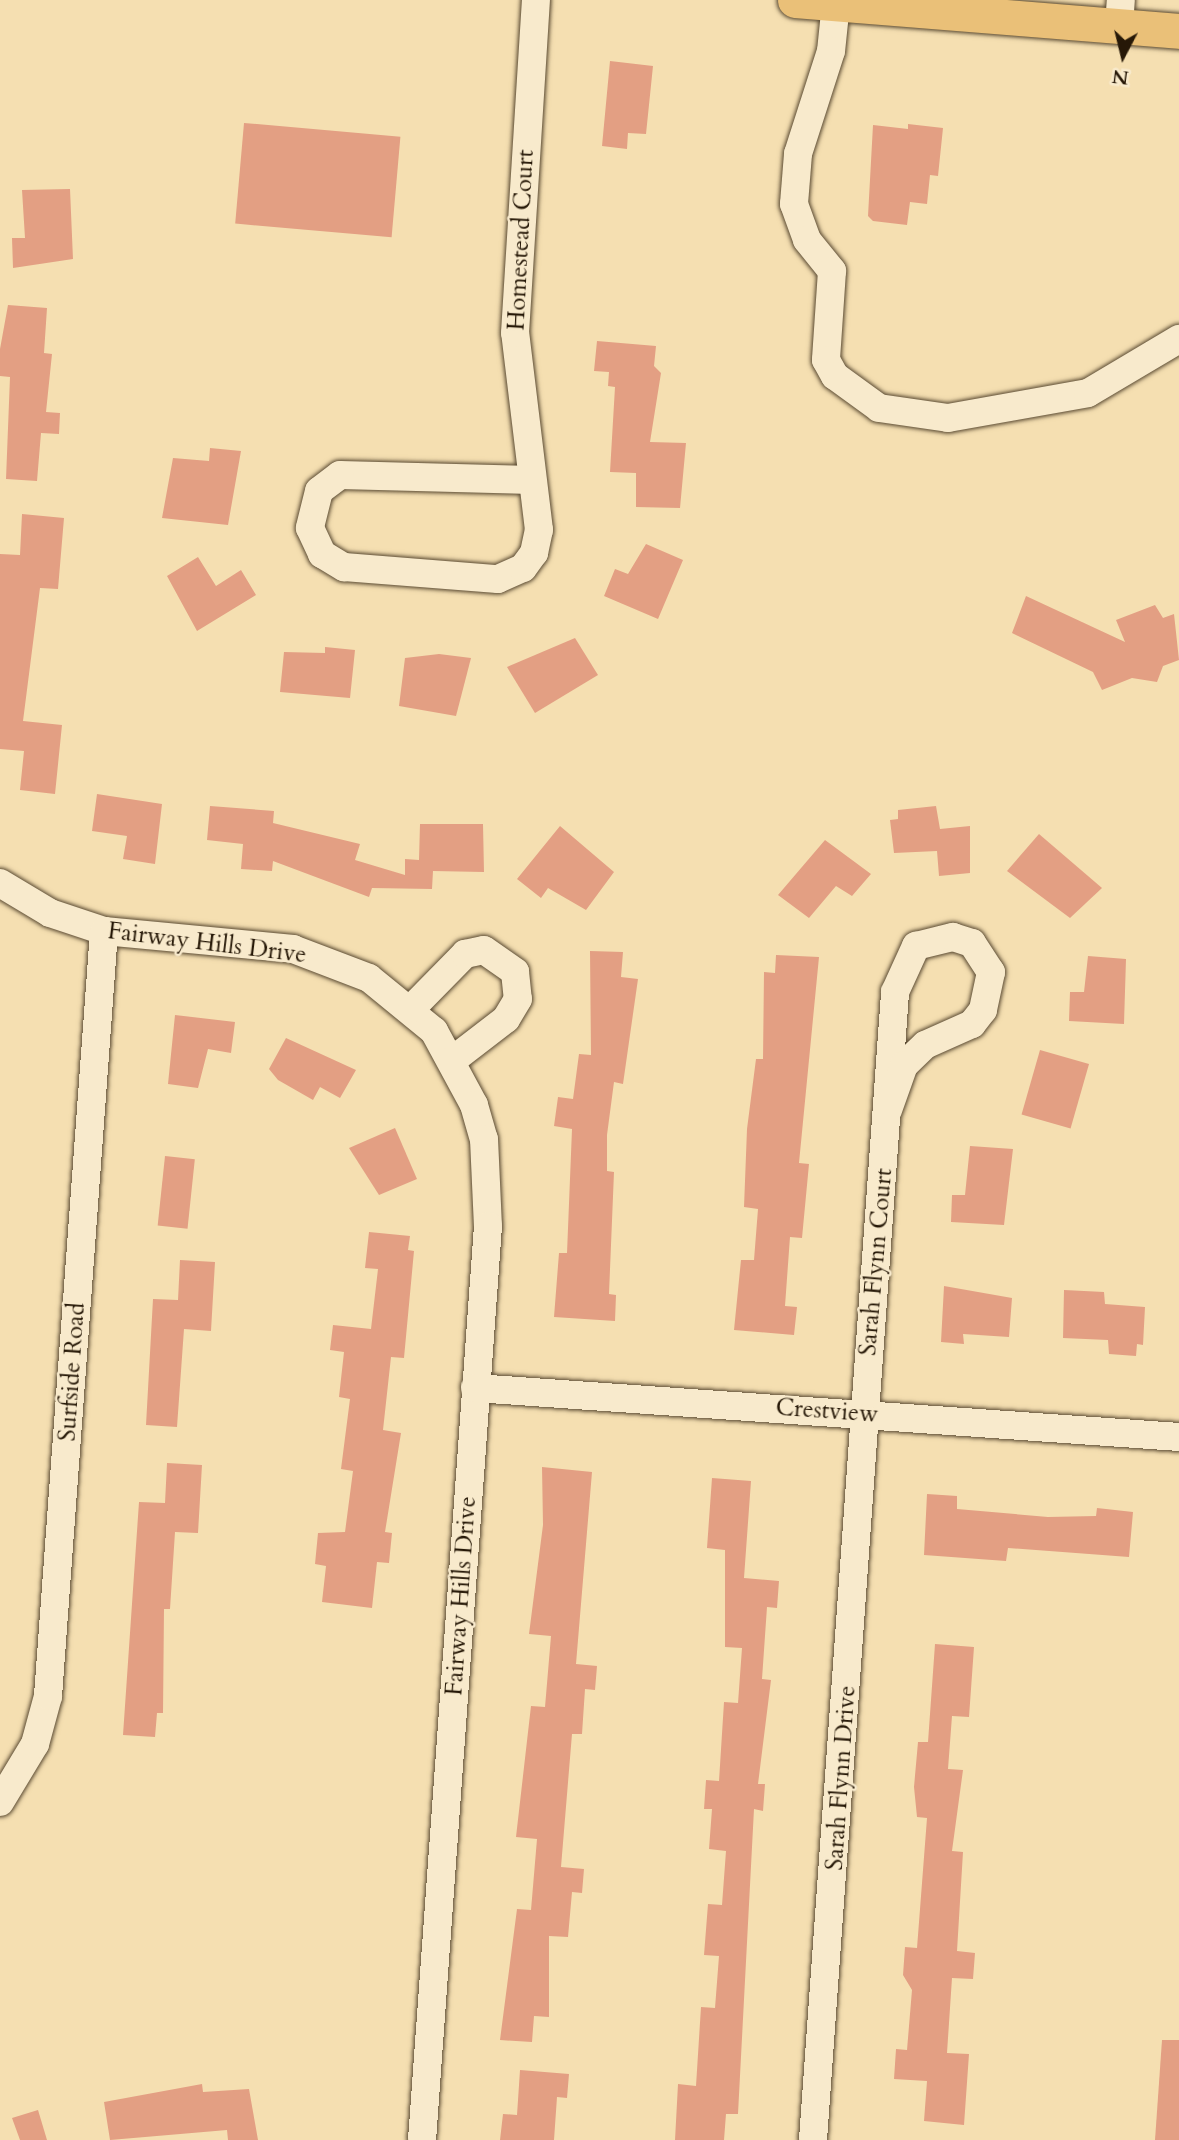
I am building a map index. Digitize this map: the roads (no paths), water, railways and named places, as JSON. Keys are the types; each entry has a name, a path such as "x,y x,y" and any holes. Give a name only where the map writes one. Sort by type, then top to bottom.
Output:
{"main road":[{"path":"795,0 1120,13 1179,31"}],"street":[{"name":"Homestead Court","path":"532,480 340,475 318,491 310,528 322,554 344,567 498,579 523,568 538,541 532,480 515,333 536,0"},
{"path":"836,3 831,51 798,154 794,204 807,240 832,271 826,360 835,376 879,408 970,416 1088,393 1179,339"},
{"name":"Fairway Hills Drive","path":"0,883 50,914 104,931 293,949 369,978 412,1007 454,1059 474,1105 488,1182 422,2140"},
{"name":"Surfside Road","path":"0,1802 36,1744 48,1696 104,931"},
{"name":"Sarah Flynn Court","path":"864,1415 895,992 904,960 931,938 972,943 990,972 983,1010 972,1024 925,1045 904,1065 888,1110"},
{"path":"412,1007 465,954 484,950 515,972 518,999 506,1019 454,1059"},
{"name":"Crestview","path":"475,1388 1179,1437"},
{"name":"Sarah Flynn Drive","path":"813,2140 864,1415"}]}
